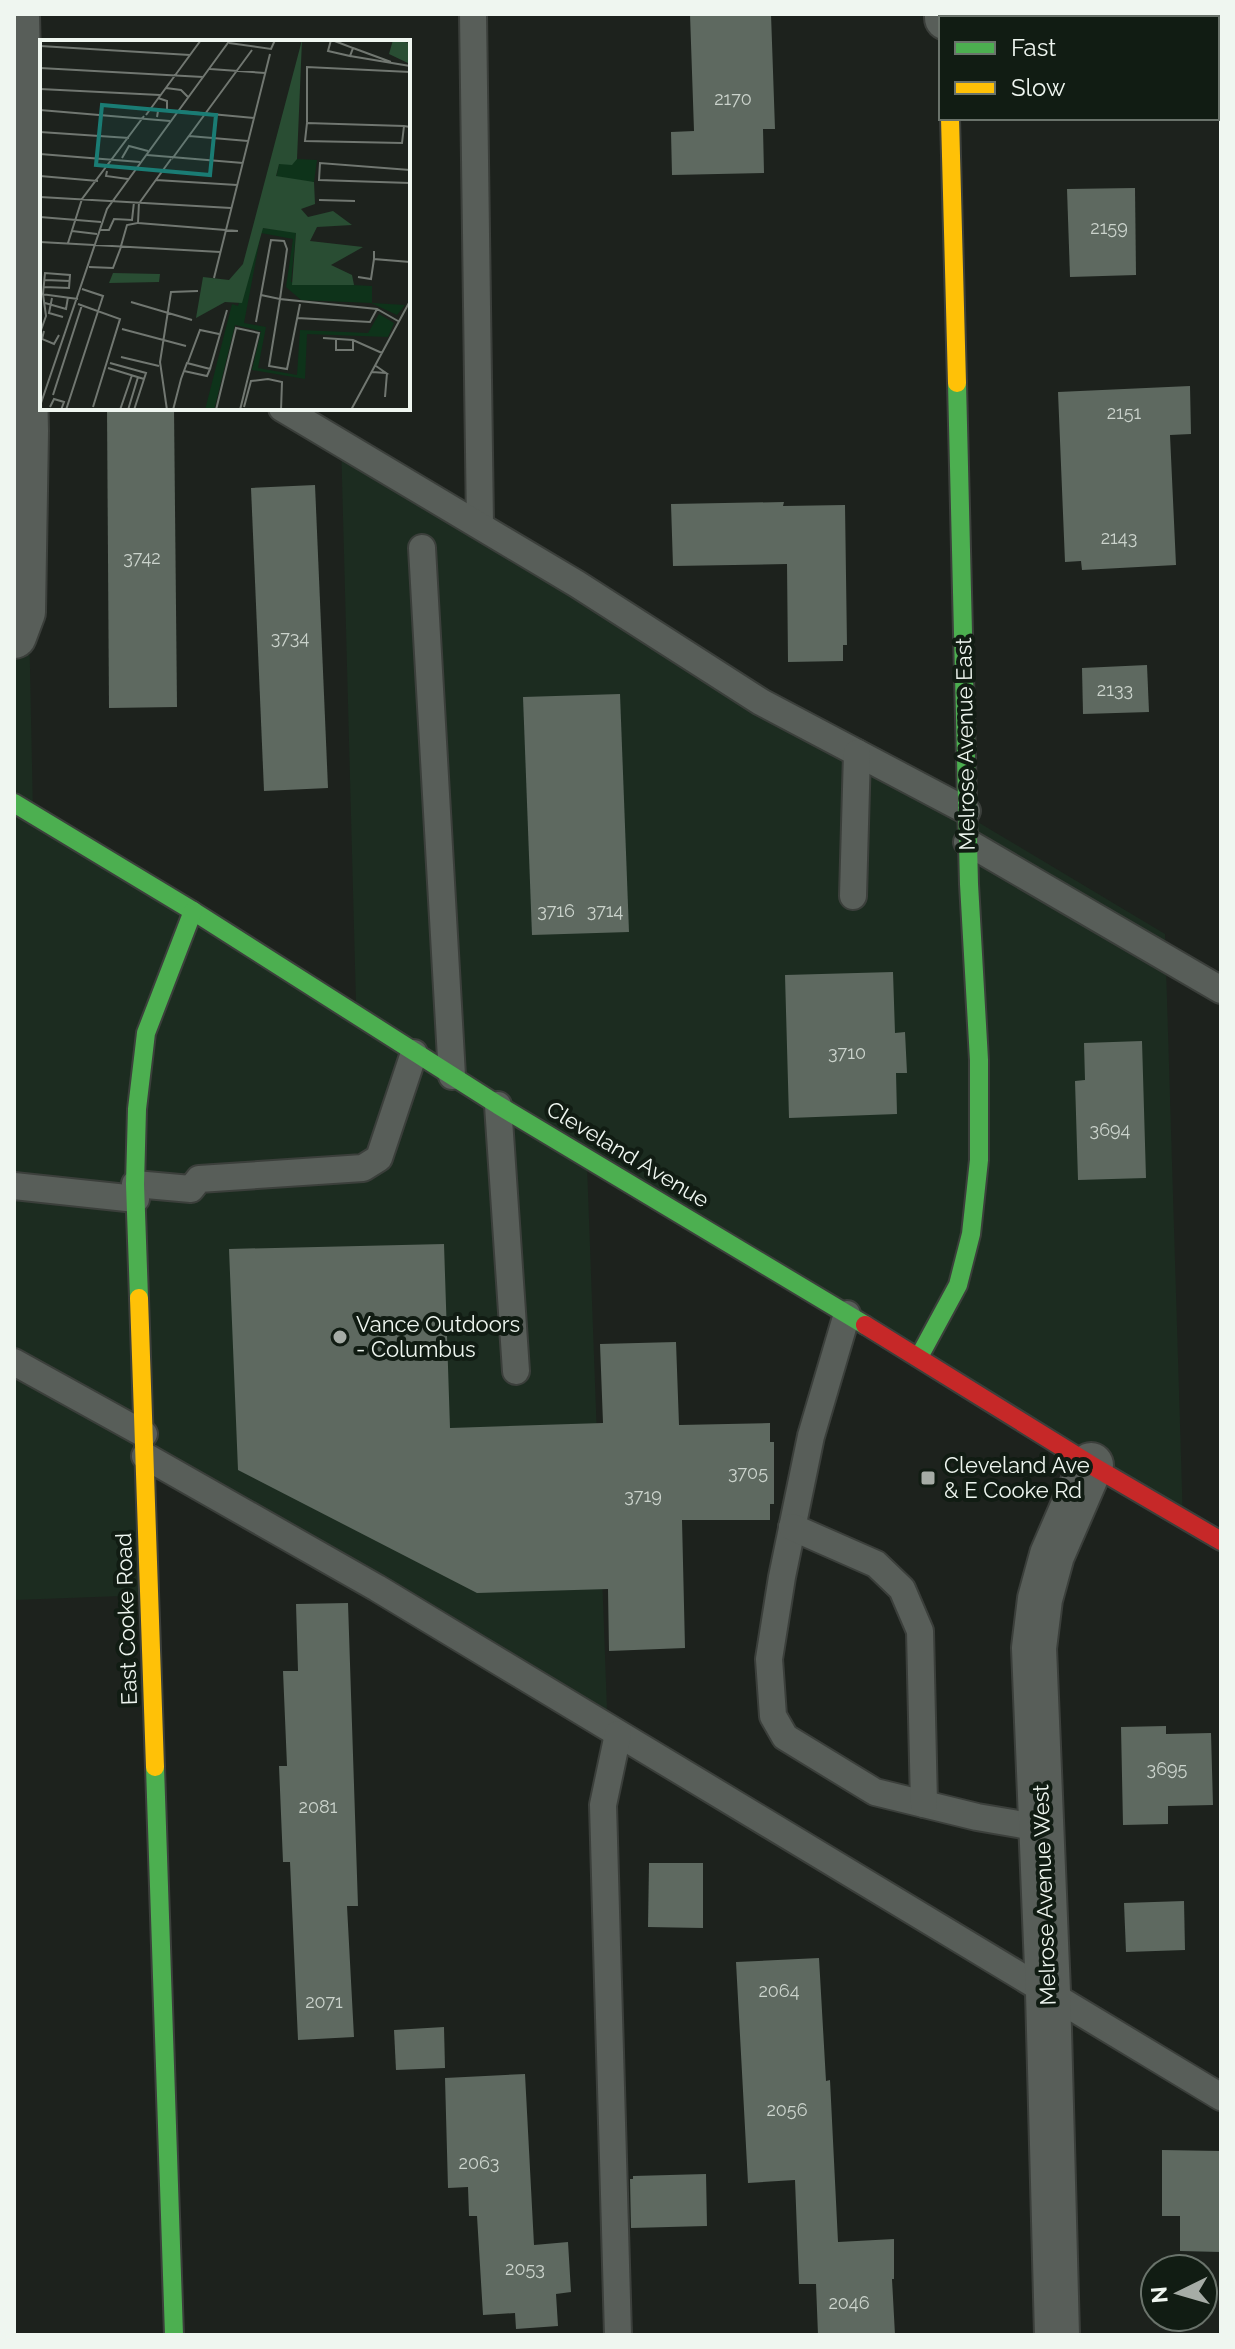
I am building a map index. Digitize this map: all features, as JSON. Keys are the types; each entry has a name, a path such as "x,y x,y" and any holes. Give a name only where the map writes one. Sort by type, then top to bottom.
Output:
{"street":[{"path":"14,636 23,612 26,431 26,261 17,14"},
{"name":"Melrose Avenue East","path":"919,1357 958,1285 971,1234 979,1160 979,1060 967,842 950,120"},
{"name":"Cleveland Avenue","path":"14,803 193,911 498,1105 1221,1541"},
{"name":"East Cooke Road","path":"174,2335 135,1192 137,1109 146,1033 193,911"},
{"name":"Melrose Avenue West","path":"1057,2335 1048,1992 1034,1648 1040,1599 1052,1555 1091,1465"}],"lane":[{"path":"473,14 480,525"},
{"path":"285,410 577,584 761,702 967,811"},
{"path":"422,548 452,1076"},
{"path":"853,896 857,753"},
{"path":"967,842 1221,990"},
{"path":"14,1186 135,1192 191,1189 199,1179 363,1168 379,1158 414,1053"},
{"path":"498,1105 516,1371"},
{"path":"847,1314 811,1436 792,1527 769,1659 773,1716 785,1737 875,1792 977,1817 1041,1828"},
{"path":"14,1362 377,1588 1221,2097"},
{"path":"792,1527 876,1564 902,1589 920,1631 924,1804"},
{"path":"618,1734 603,1805 618,2335"}],"shaded area":[{"path":"24,379 33,813 356,1003 341,441 1165,934 1183,1522 587,1165 607,1710 146,1459 149,1595 14,1600 14,380"}],"building":[{"path":"690,14 771,14 775,129 763,129 764,173 672,175 671,132 694,131"},
{"path":"1135,188 1136,275 1070,277 1067,189"},
{"path":"1190,386 1191,434 1170,435 1176,565 1082,570 1081,561 1065,562 1058,392"},
{"path":"107,410 174,410 177,707 109,708"},
{"path":"315,485 328,788 264,791 251,488"},
{"path":"784,502 783,506 845,505 847,645 843,645 843,661 788,662 787,564 673,566 671,504"},
{"path":"1147,665 1149,712 1083,714 1082,668"},
{"path":"620,694 629,932 532,935 523,697"},
{"path":"893,972 895,1033 905,1032 907,1073 896,1073 897,1114 789,1118 785,975"},
{"path":"1142,1041 1146,1178 1078,1180 1075,1081 1085,1080 1084,1043"},
{"name":"Vance Outdoors - Columbus","path":"444,1244 450,1428 603,1423 600,1344 676,1342 679,1425 770,1423 770,1442 774,1442 774,1504 770,1504 770,1520 682,1520 685,1648 609,1651 608,1589 477,1593 238,1470 229,1249"},
{"path":"348,1603 358,1906 347,1906 354,2037 298,2040 290,1862 283,1862 279,1766 287,1766 283,1671 298,1671 296,1604"},
{"path":"1166,1726 1166,1734 1211,1733 1213,1805 1168,1806 1168,1824 1123,1825 1121,1727"},
{"path":"649,1863 703,1863 703,1928 648,1927"},
{"path":"1184,1901 1185,1950 1126,1952 1124,1903"},
{"path":"819,1958 826,2081 830,2080 838,2242 894,2239 892,2279 895,2335 818,2335 816,2284 799,2284 795,2180 748,2183 736,1962"},
{"path":"444,2027 445,2068 396,2070 394,2030"},
{"path":"525,2074 534,2245 568,2242 571,2292 556,2294 558,2326 516,2329 515,2313 483,2315 477,2216 469,2216 468,2187 448,2188 445,2078"},
{"path":"1162,2150 1221,2151 1221,2252 1180,2251 1180,2216 1162,2216"},
{"path":"706,2174 707,2226 631,2228 630,2179 633,2176"}],"traffic: fast":[{"path":"919,1357 958,1285 971,1234 979,1160 979,1060 969,884 957,383"},
{"path":"14,803 193,911 498,1105 865,1325"},
{"path":"139,1298 135,1184 137,1109 146,1033 193,911"},
{"path":"155,1767 174,2335"}],"traffic: slow":[{"path":"950,120 957,383"},
{"path":"139,1298 155,1767"}],"traffic: jam":[{"path":"865,1325 1091,1465 1221,1541"}],"place":[{"name":"Vance Outdoors - Columbus","path":"340,1337"},
{"name":"Cleveland Ave & E Cooke Rd","path":"928,1478"}]}
